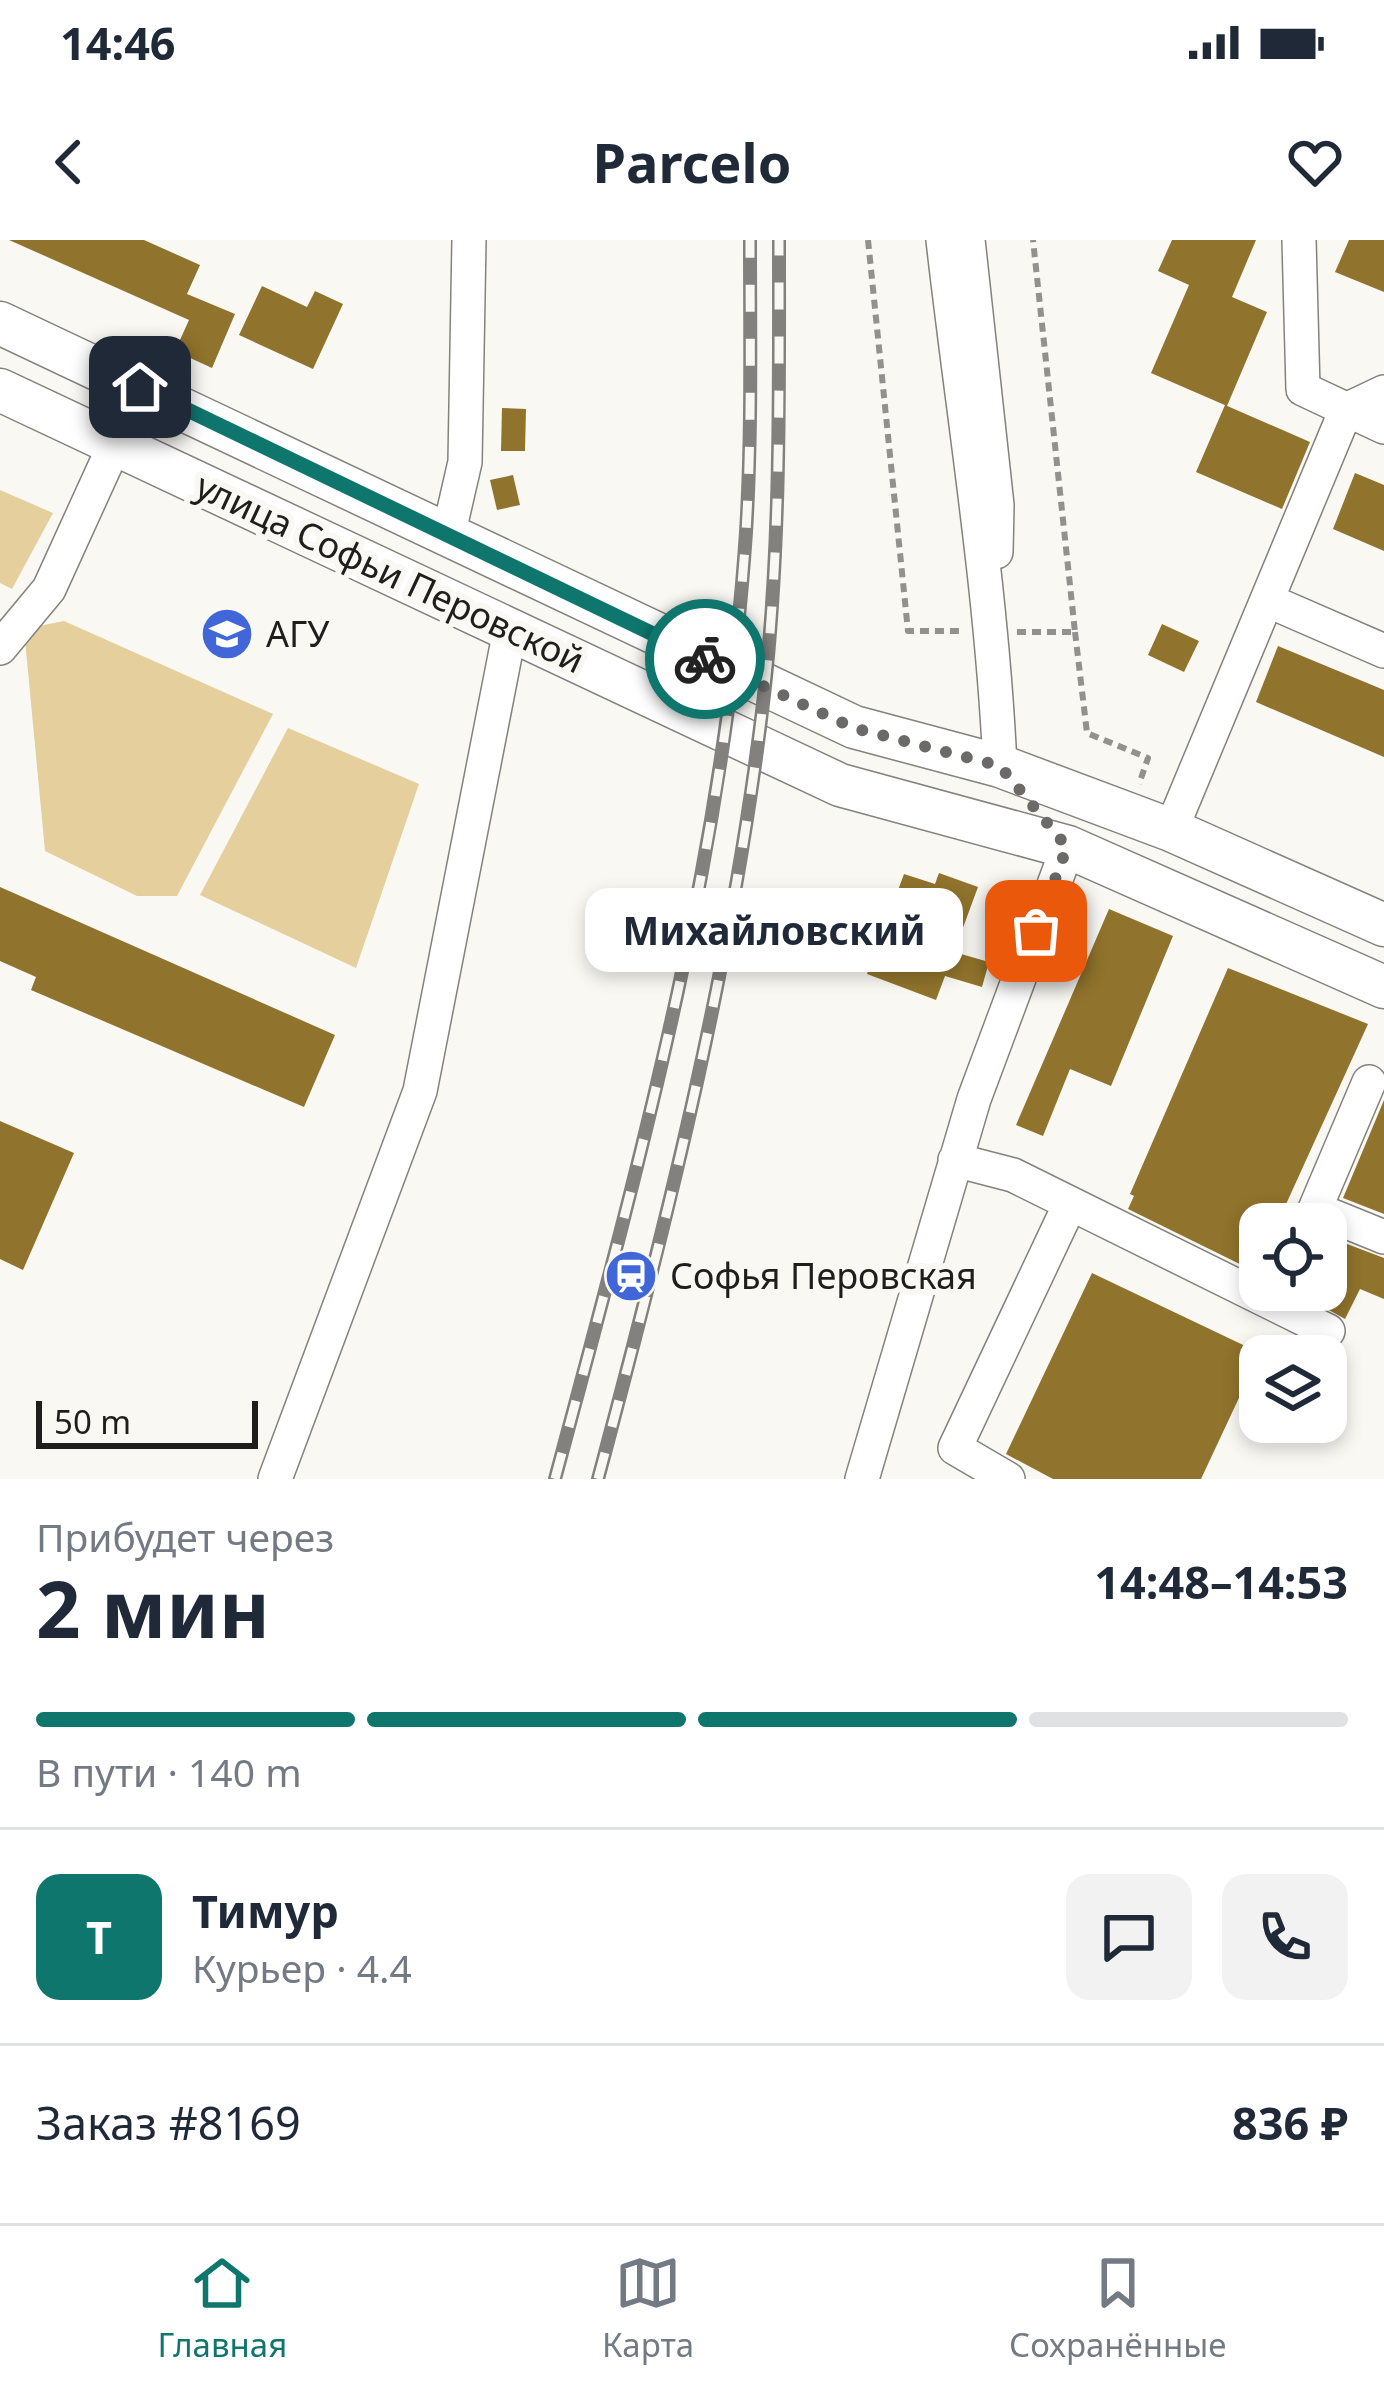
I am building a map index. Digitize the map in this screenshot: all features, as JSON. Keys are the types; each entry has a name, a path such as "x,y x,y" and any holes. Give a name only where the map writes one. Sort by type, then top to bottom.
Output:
{"main road":[{"name":"улица Софьи Перовской","path":"0,323 854,728 1000,766 1171,830 1384,925"},
{"name":"улица Софьи Перовской","path":"0,390 839,784 1067,847 1384,986"},
{"path":"509,630 525,574"},
{"path":"1000,766 1067,847"}],"street":[{"path":"448,536 465,462 469,240"},
{"path":"944,240 971,494 994,632"},
{"path":"968,240 997,505 994,632 1000,766"},
{"path":"1299,240 1303,389 1384,427"},
{"path":"1171,830 1346,410 1384,392"},
{"path":"0,648 50,590 116,444"},
{"path":"1269,601 1384,651"},
{"path":"274,1479 420,1090 509,630"},
{"path":"862,1479 955,1160 1067,847"},
{"path":"1369,1082 1315,1209 1384,1237"},
{"path":"955,1160 1013,1175 1328,1331"},
{"path":"1008,1479 955,1448 1070,1204"}],"path":[{"path":"1075,632 1087,733 1148,758 1128,814"}],"shaded area":[{"path":"0,490 53,513 12,589 0,583"},
{"path":"64,621 273,714 177,896 137,896 45,851 24,629"},
{"path":"288,728 419,784 356,968 200,895"}],"building":[{"path":"9,240 144,240 200,265 187,294 235,314 212,368 175,351 189,320"},
{"path":"1172,240 1256,240 1232,297 1267,312 1227,406 1151,373 1189,285 1158,271"},
{"path":"1349,240 1384,240 1384,292 1335,272"},
{"path":"262,286 307,307 315,291 343,304 313,369 239,335"},
{"path":"1225,405 1310,442 1282,509 1196,472"},
{"path":"502,408 526,409 525,451 501,451"},
{"path":"1355,473 1384,485 1384,551 1333,529"},
{"path":"513,475 520,505 497,510 490,480"},
{"path":"1162,624 1199,641 1184,672 1148,655"},
{"path":"1278,646 1384,690 1384,757 1256,702"},
{"path":"939,873 978,887 954,952 989,962 982,987 945,976 936,1000 867,974 904,874 935,884"},
{"path":"0,887 335,1035 304,1107 31,990 36,977 0,961"},
{"path":"1109,909 1173,936 1111,1086 1070,1069 1043,1136 1016,1125"},
{"path":"1228,968 1368,1024 1287,1203 1239,1203 1239,1264 1128,1209 1134,1196 1130,1194"},
{"path":"1384,1100 1384,1214 1343,1198"},
{"path":"0,1121 74,1153 23,1270 0,1259"},
{"path":"1347,1244 1384,1258 1384,1299 1360,1289 1345,1319 1331,1311 1347,1311"},
{"path":"1092,1273 1239,1343 1239,1398 1201,1479 1053,1479 1006,1454"}],"railway":[{"path":"555,1479 674,1010 719,772 746,532 750,240"},
{"path":"598,1479 695,1090 751,794 774,582 779,240"}],"way so far":[{"path":"705,659 854,728 1000,766 1067,847 1036,931"}],"place":[{"name":"АГУ","path":"227,634"},
{"name":"Михайловский","path":"1036,931"},
{"name":"Софья Перовская","path":"631,1276"}],"route":[{"path":"140,387 705,659"}]}
